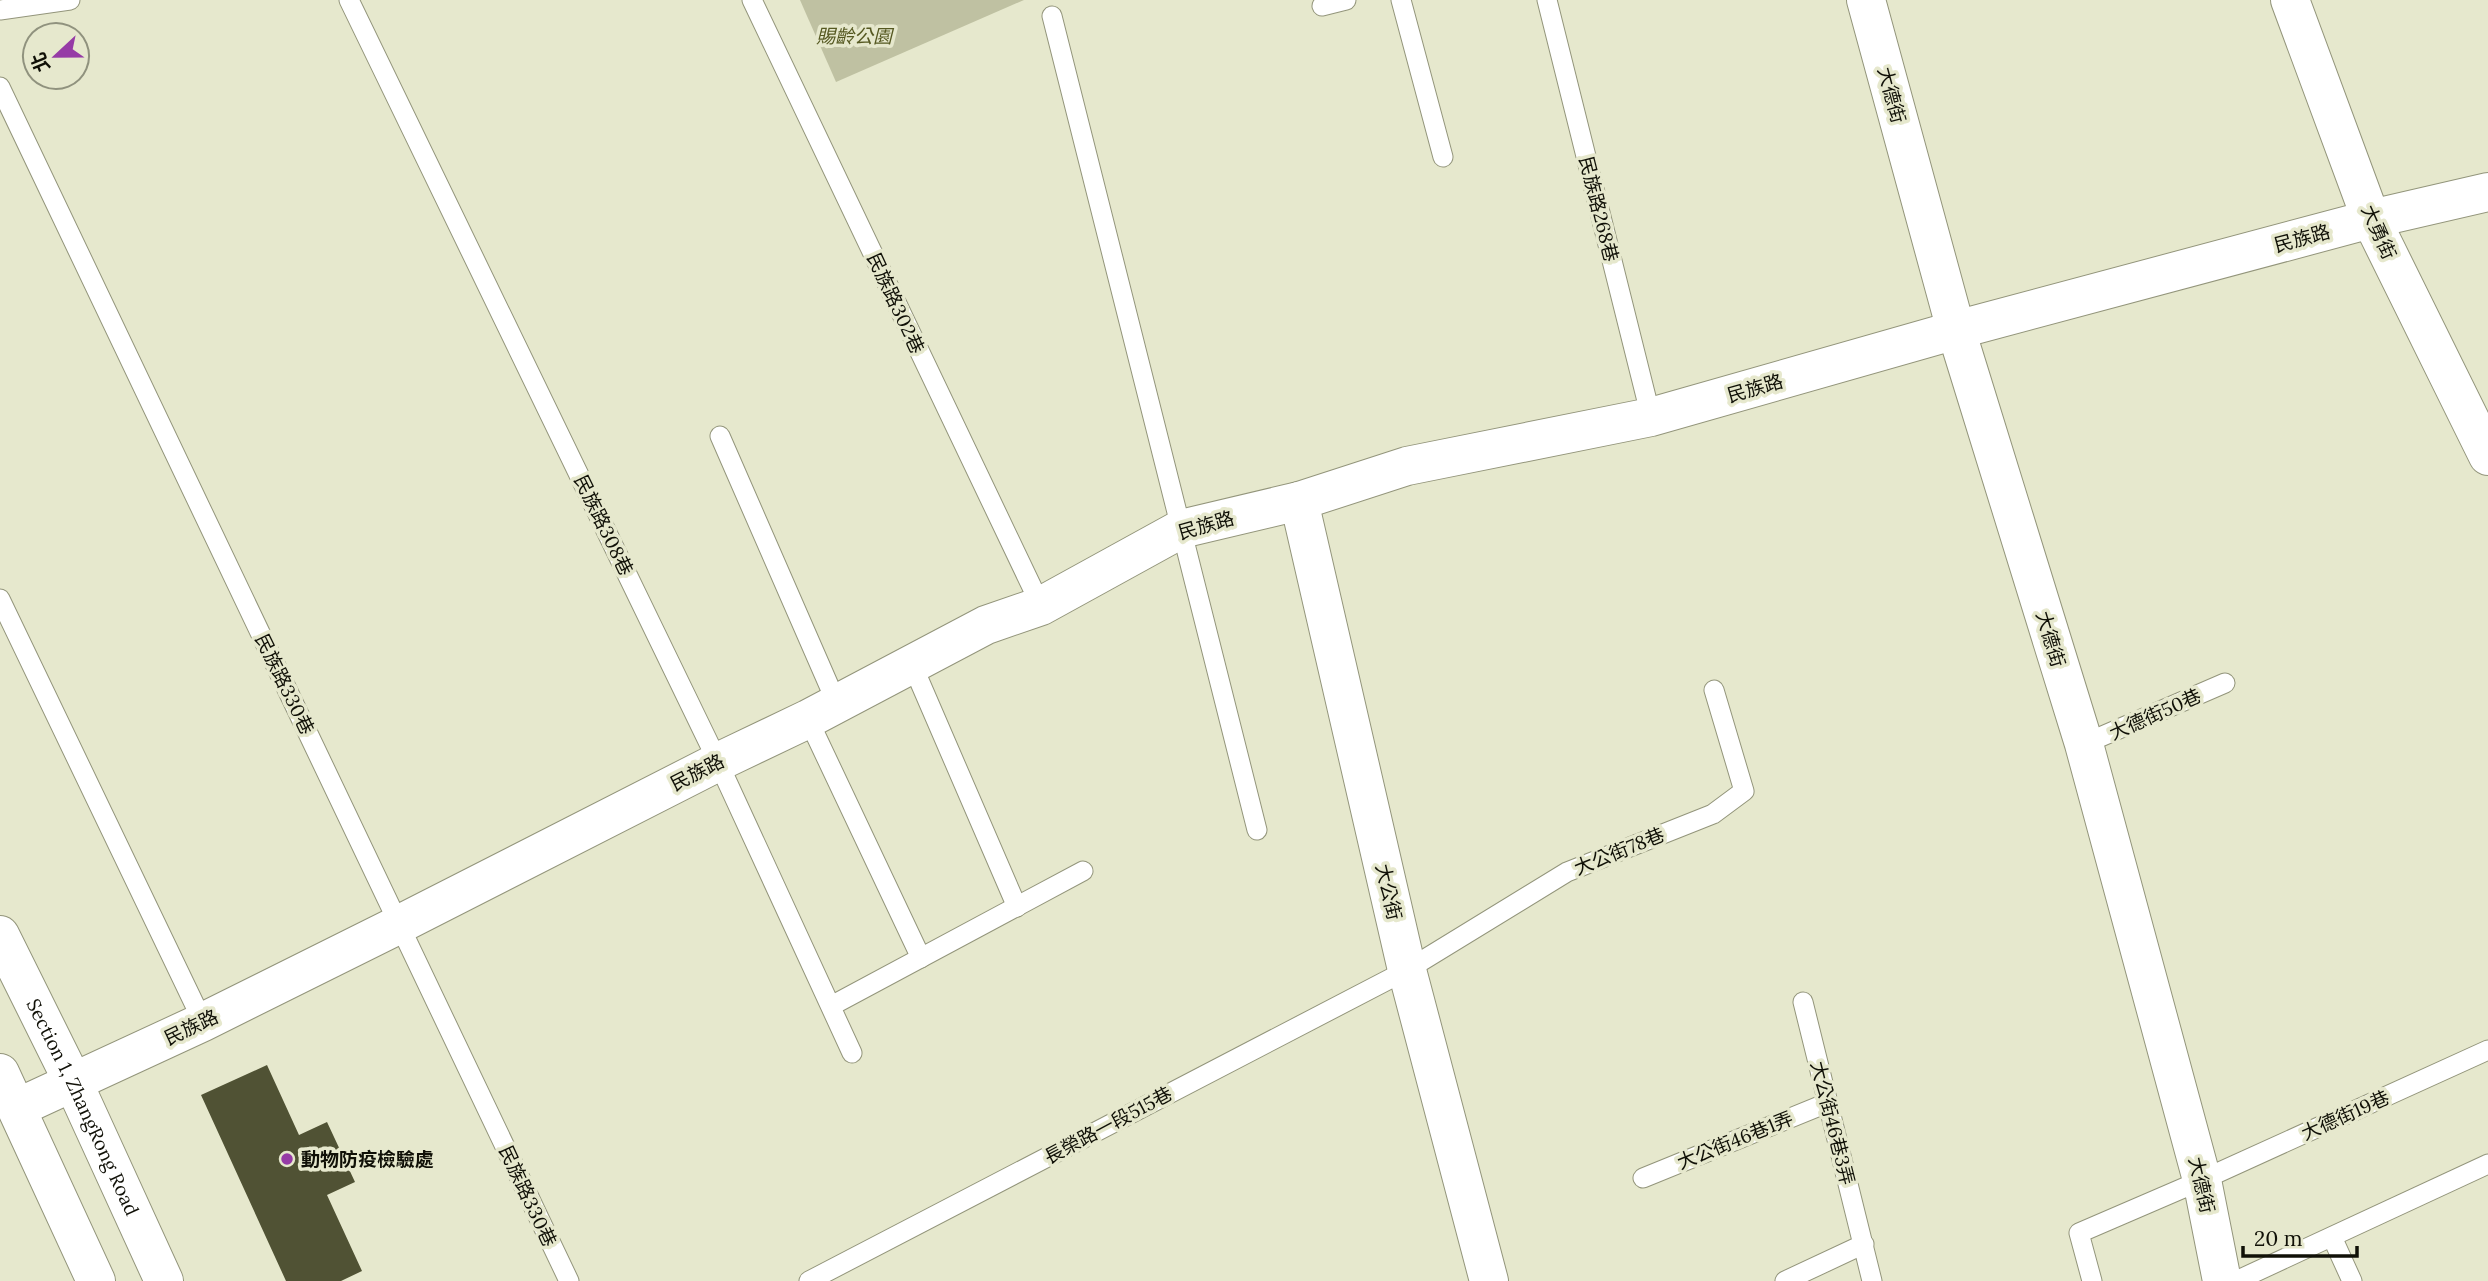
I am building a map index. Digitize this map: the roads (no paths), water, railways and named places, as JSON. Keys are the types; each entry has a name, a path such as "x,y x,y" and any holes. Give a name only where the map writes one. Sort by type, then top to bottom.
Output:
{"street":[{"name":"大德街","path":"1866,0 1956,330 2084,744 2202,1180 2222,1281"},
{"name":"大勇街","path":"2290,0 2371,219 2488,456"},
{"name":"民族路","path":"17,1108 203,1022 400,924 986,625 1041,606 1181,529 1299,501 1407,466 1651,417 1956,330 2371,219 2488,192"},
{"name":"大公街","path":"1299,501 1406,970 1489,1281"},
{"name":"Section 1, ZhangRong Road","path":"0,935 74,1082 164,1281"},
{"path":"0,1073 89,1279"}],"lane":[{"path":"0,10 70,0"},
{"name":"民族路308巷","path":"349,0 718,761 852,1053"},
{"name":"民族路302巷","path":"752,0 1041,606"},
{"path":"1322,6 1346,0"},
{"path":"1401,0 1443,157"},
{"name":"民族路268巷","path":"1547,0 1651,417"},
{"path":"1052,16 1257,831"},
{"name":"民族路330巷","path":"0,87 569,1281"},
{"path":"720,436 822,711 921,958"},
{"path":"0,599 203,1022"},
{"path":"912,664 1017,907"},
{"name":"大德街50巷","path":"2084,744 2225,683"},
{"name":"大公街78巷","path":"1406,970 1567,872 1713,814 1744,791 1714,690"},
{"path":"831,1006 1083,871"},
{"name":"長榮路一段515巷","path":"809,1281 1406,970"},
{"name":"大公街46巷3弄","path":"1803,1002 1872,1281"},
{"name":"大德街19巷","path":"2092,1281 2079,1233 2488,1050"},
{"name":"大公街46巷1弄","path":"1643,1178 1827,1103"},
{"path":"2236,1281 2488,1164"},
{"path":"2332,1237 2352,1281"},
{"path":"1785,1281 1864,1244"}],"place":[{"name":"動物防疫檢驗處","path":"287,1159"}],"park label":[{"name":"賜齡公園","path":"854,36"}]}
